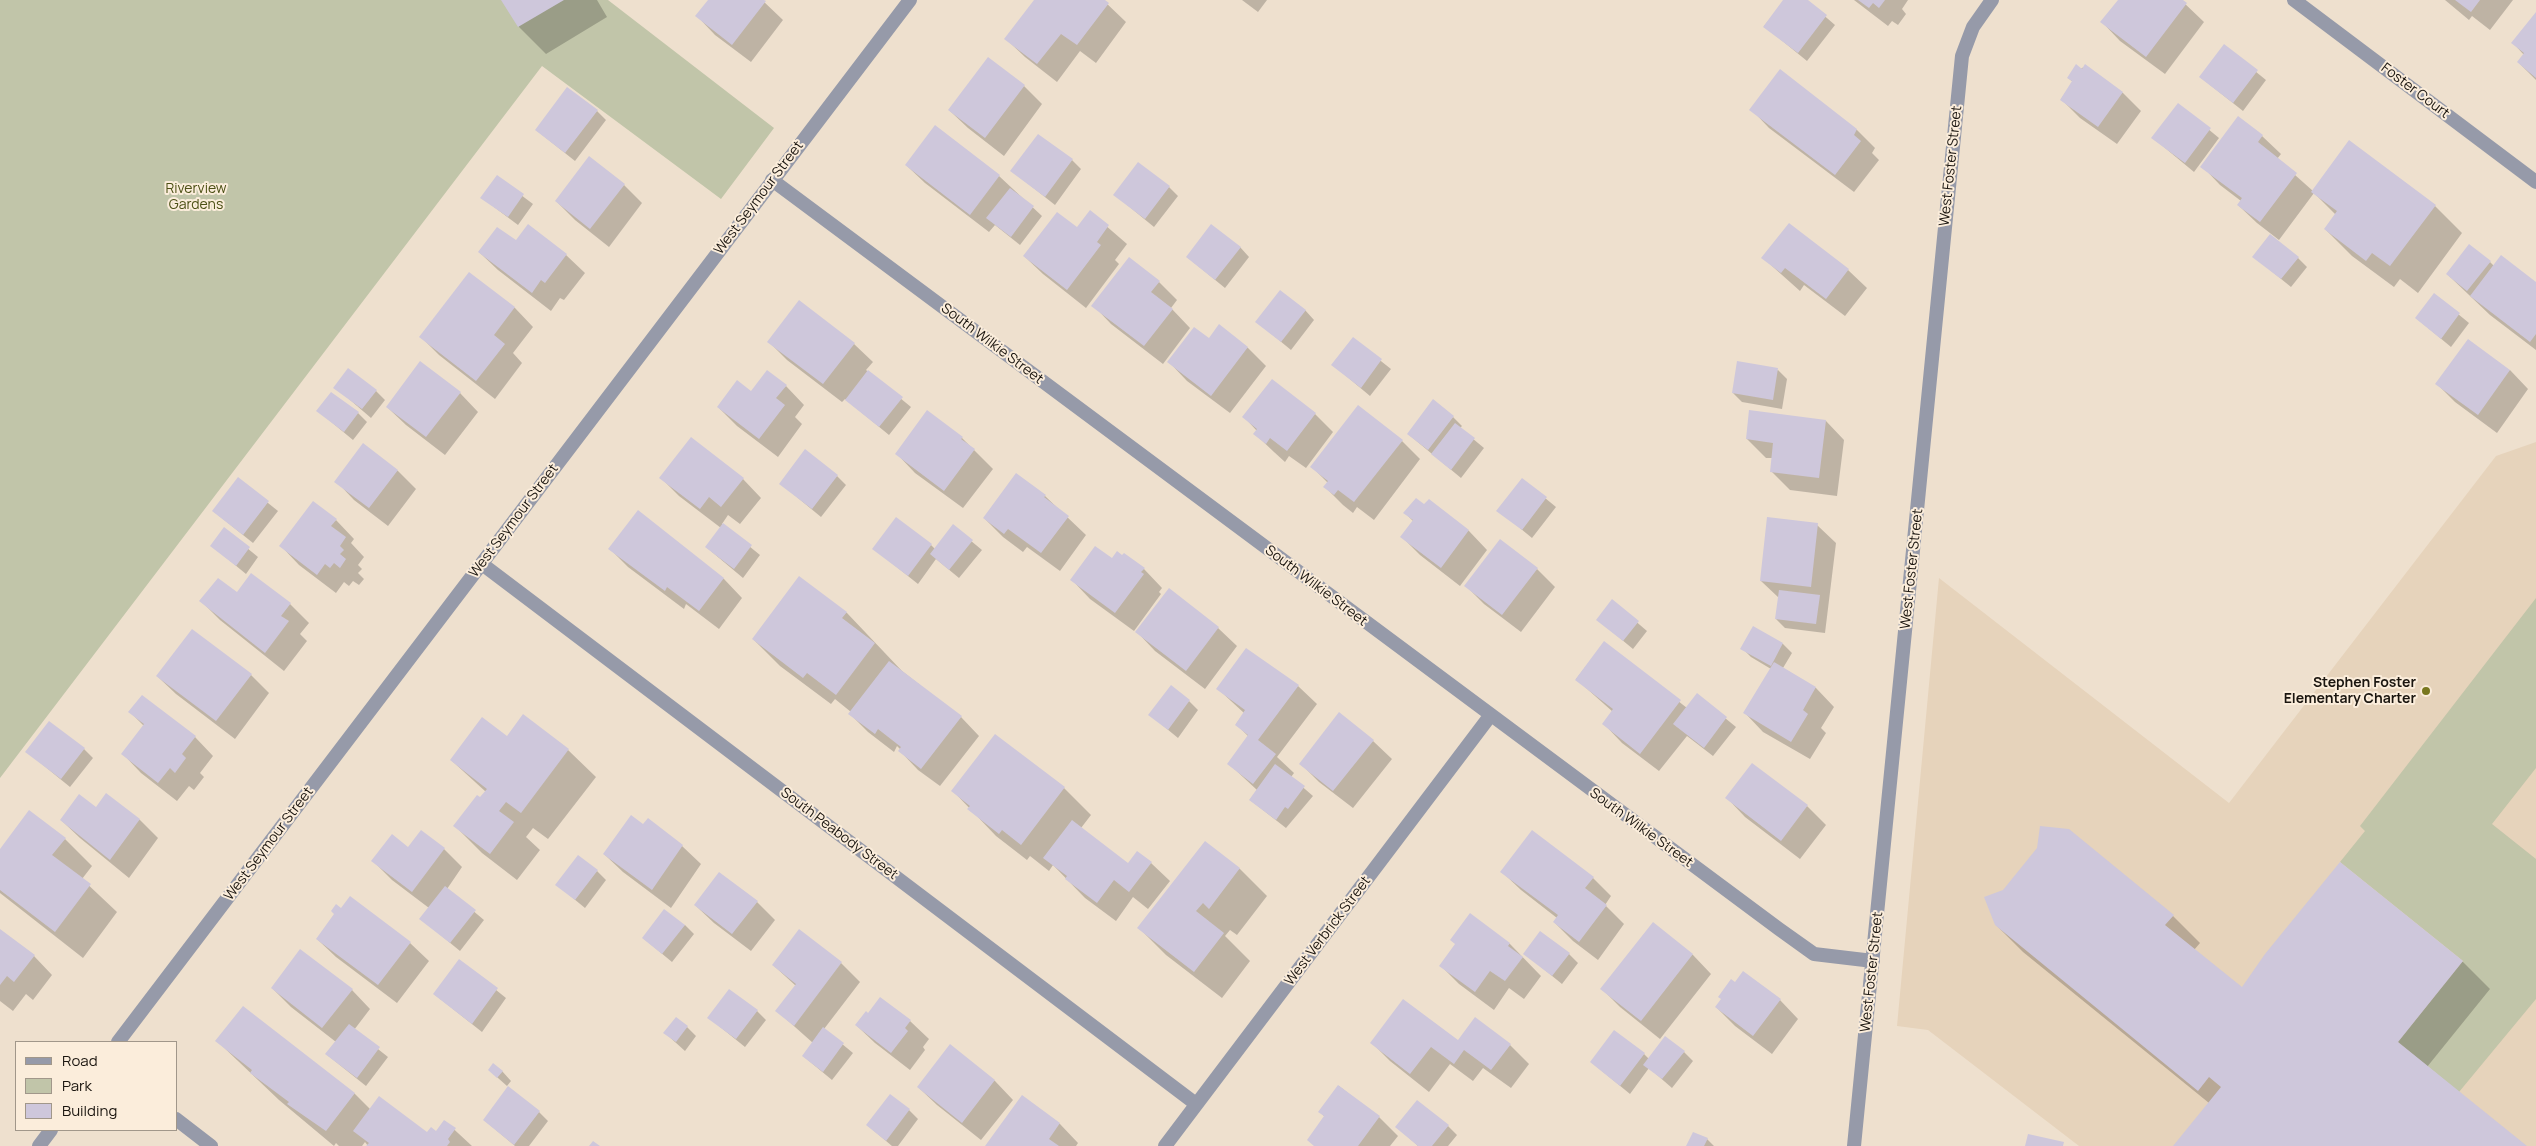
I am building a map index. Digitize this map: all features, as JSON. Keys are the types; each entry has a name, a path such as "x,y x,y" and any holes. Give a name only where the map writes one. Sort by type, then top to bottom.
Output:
{"street":[{"name":"West Seymour Street","path":"119,1041 910,0"},
{"name":"West Foster Street","path":"1854,1146 1962,56 1973,27 1992,0"},
{"name":"Foster Court","path":"2294,0 2536,182"},
{"name":"South Wilkie Street","path":"772,180 1490,716 1814,954 1873,961"},
{"name":"South Peabody Street","path":"482,564 1196,1104"},
{"name":"West Verbrick Street","path":"1165,1146 1490,716"},
{"path":"178,1121 211,1146"},
{"path":"38,1146 50,1131"}],"shaded area":[{"name":"Stephen Foster Elementary Charter","path":"2536,442 2536,1146 2079,1146 1928,1030 1897,1026 1939,578 2229,803 2496,456"}],"green space":[{"name":"Riverview Gardens","path":"0,0 608,0 774,128 721,199 542,66 0,778"},
{"path":"2536,598 2536,768 2492,824 2536,859 2536,999 2459,1092 2398,1042 2463,961 2340,862 2365,831 2360,826"}],"building":[{"path":"501,0 564,0 518,27"},
{"path":"708,0 766,1 732,45 695,16"},
{"path":"1034,0 1105,0 1109,3 1077,45 1061,34 1037,64 1004,39"},
{"path":"1783,0 1808,0 1827,15 1798,53 1763,27"},
{"path":"1858,0 1885,0 1879,8 1873,3 1869,8"},
{"path":"2118,0 2183,0 2187,3 2146,57 2100,22"},
{"path":"2455,0 2480,0 2471,12"},
{"path":"2536,12 2536,78 2517,62 2524,53 2511,43"},
{"path":"2224,44 2258,70 2233,103 2199,77"},
{"path":"988,57 1025,85 985,138 948,110"},
{"path":"2076,64 2082,69 2085,64 2123,92 2098,127 2060,100 2072,81 2067,78"},
{"path":"1780,69 1857,129 1854,135 1861,141 1835,175 1749,110"},
{"path":"567,87 598,110 565,153 535,130"},
{"path":"2178,103 2211,128 2185,163 2151,138"},
{"path":"2238,116 2263,135 2258,142 2297,173 2260,222 2237,205 2242,198 2200,167"},
{"path":"935,125 1000,175 970,215 905,165"},
{"path":"1038,134 1073,159 1045,197 1010,171"},
{"path":"2349,140 2436,205 2390,266 2372,253 2366,261 2324,229 2337,211 2311,192"},
{"path":"589,156 625,184 590,229 555,201"},
{"path":"1138,162 1170,186 1145,219 1113,195"},
{"path":"497,175 524,194 508,217 480,198"},
{"path":"1010,188 1034,206 1011,237 986,218"},
{"path":"1090,210 1109,225 1097,242 1101,245 1067,290 1023,256 1057,212 1077,227"},
{"path":"1789,223 1849,269 1826,299 1785,268 1781,273 1761,258"},
{"path":"528,224 567,254 545,283 541,280 532,293 478,252 497,227 516,240"},
{"path":"1211,224 1241,247 1215,280 1186,257"},
{"path":"2270,234 2299,257 2281,279 2252,257"},
{"path":"2469,244 2491,261 2467,291 2446,274"},
{"path":"2501,255 2536,282 2536,334 2530,342 2470,296"},
{"path":"1129,257 1160,281 1151,292 1173,309 1144,346 1091,306"},
{"path":"469,272 515,307 494,335 505,344 476,381 419,337"},
{"path":"1280,290 1306,310 1281,342 1255,322"},
{"path":"2434,293 2460,313 2441,339 2415,318"},
{"path":"799,300 855,343 823,384 767,342"},
{"path":"1219,324 1248,347 1211,396 1167,362 1194,327 1209,338"},
{"path":"1353,337 1382,359 1361,388 1331,365"},
{"path":"2468,339 2510,370 2478,415 2435,384"},
{"path":"420,361 461,392 426,437 386,407"},
{"path":"1737,361 1778,368 1773,400 1732,393"},
{"path":"348,368 377,390 362,409 333,388"},
{"path":"767,370 787,385 776,398 785,405 759,439 717,407 737,380 751,391"},
{"path":"868,370 903,397 879,427 845,400"},
{"path":"1272,379 1316,413 1287,451 1270,438 1266,444 1253,434 1257,429 1242,417"},
{"path":"331,392 359,412 344,432 316,411"},
{"path":"1433,399 1454,416 1428,450 1407,434"},
{"path":"1358,405 1403,440 1354,502 1338,490 1334,495 1323,487 1328,481 1310,467"},
{"path":"927,410 963,437 961,439 975,449 944,491 895,454"},
{"path":"1749,410 1826,420 1819,478 1770,472 1773,443 1746,439"},
{"path":"1455,423 1475,438 1451,470 1431,454"},
{"path":"691,437 744,478 721,507 709,497 700,509 659,478"},
{"path":"363,443 398,470 369,508 334,482"},
{"path":"805,449 838,475 812,509 779,484"},
{"path":"1016,473 1046,495 1044,497 1069,516 1041,553 1008,529 1004,534 983,518"},
{"path":"238,477 269,501 243,535 212,511"},
{"path":"1522,478 1547,497 1522,530 1496,511"},
{"path":"1416,498 1424,504 1429,499 1469,530 1441,568 1400,537 1413,520 1403,513"},
{"path":"313,501 337,519 331,526 346,537 340,546 344,550 340,554 346,559 340,568 334,563 330,568 325,564 317,575 279,546"},
{"path":"638,510 724,578 699,611 667,587 665,591 608,549"},
{"path":"896,517 932,544 908,576 872,549"},
{"path":"1767,517 1818,523 1811,587 1760,581"},
{"path":"723,523 752,545 734,569 705,547"},
{"path":"953,524 973,540 949,570 930,554"},
{"path":"224,527 250,547 236,566 210,546"},
{"path":"1500,539 1538,568 1502,615 1464,586"},
{"path":"1095,546 1112,558 1117,551 1122,555 1124,553 1145,568 1141,572 1144,574 1115,613 1070,580"},
{"path":"251,573 291,603 281,616 289,621 265,653 199,601 218,578 237,592"},
{"path":"799,576 847,612 842,618 875,643 836,695 807,673 803,678 752,639"},
{"path":"1169,588 1219,627 1186,671 1135,632"},
{"path":"1779,590 1820,595 1816,624 1775,619"},
{"path":"1612,599 1639,621 1623,641 1596,620"},
{"path":"1753,626 1783,643 1771,666 1740,649"},
{"path":"192,629 252,674 216,721 156,676"},
{"path":"1604,641 1681,700 1640,754 1602,724 1613,709 1575,680"},
{"path":"1246,648 1299,685 1258,740 1276,754 1253,784 1227,764 1248,735 1235,725 1245,710 1216,689"},
{"path":"889,661 962,716 921,769 898,751 901,747 878,729 875,734 848,714"},
{"path":"1774,662 1816,687 1803,710 1808,714 1791,742 1743,713"},
{"path":"1171,685 1190,700 1168,730 1148,715"},
{"path":"1697,693 1727,717 1704,748 1673,724"},
{"path":"142,695 196,736 182,754 186,758 175,773 170,768 158,783 121,754 144,724 128,712"},
{"path":"1339,712 1374,740 1333,791 1299,764"},
{"path":"523,714 569,749 521,813 506,802 499,811 514,822 490,854 453,826 477,795 480,797 487,789 450,760 482,717 507,736"},
{"path":"49,721 85,748 61,779 25,752"},
{"path":"995,734 1065,787 1021,845 1002,830 999,834 967,809 970,806 951,791"},
{"path":"1752,763 1808,805 1781,841 1725,798"},
{"path":"1275,764 1305,786 1288,809 1285,807 1276,820 1249,800"},
{"path":"106,793 140,819 110,860 60,820 79,794 96,807"},
{"path":"29,810 66,838 52,855 91,884 55,932 0,890 0,849"},
{"path":"631,815 643,824 648,818 683,845 652,890 603,854"},
{"path":"1072,820 1128,863 1137,851 1152,862 1129,892 1114,880 1097,903 1065,879 1067,876 1043,858"},
{"path":"2040,826 2069,829 2174,915 2165,925 2242,987 2265,954 2340,862 2463,961 2398,1042 2527,1146 2173,1146 2221,1087 2209,1077 2198,1091 1995,925 1984,897 2003,890 2037,848"},
{"path":"421,830 445,848 412,892 371,861 392,834 408,847"},
{"path":"1532,830 1594,877 1585,888 1607,905 1579,942 1553,922 1558,915 1500,872"},
{"path":"1205,841 1240,868 1209,909 1203,903 1196,911 1224,933 1194,972 1137,928"},
{"path":"578,855 598,870 575,900 555,885"},
{"path":"719,872 758,901 732,934 694,905"},
{"path":"445,886 476,910 450,943 419,919"},
{"path":"350,896 411,942 378,985 316,939 334,914 331,911 336,904 341,908"},
{"path":"664,909 685,925 662,954 642,938"},
{"path":"1470,913 1510,943 1508,946 1523,957 1505,981 1490,971 1475,992 1439,966 1455,944 1450,940"},
{"path":"1653,922 1693,954 1641,1021 1600,989"},
{"path":"0,929 35,955 14,982 7,976 0,985"},
{"path":"799,929 842,962 794,1026 775,1011 796,984 772,965"},
{"path":"1540,931 1570,953 1552,976 1523,954"},
{"path":"300,949 353,989 322,1028 271,988"},
{"path":"459,959 498,988 472,1024 433,994"},
{"path":"1743,971 1781,999 1753,1036 1715,1007 1721,999 1718,997 1731,979 1735,982"},
{"path":"729,989 758,1010 736,1039 707,1018"},
{"path":"880,997 911,1020 905,1028 908,1031 891,1053 855,1025 866,1011 868,1013"},
{"path":"1403,999 1458,1040 1475,1017 1511,1044 1491,1070 1464,1050 1454,1064 1431,1047 1410,1074 1370,1043"},
{"path":"243,1006 355,1093 326,1131 287,1104 289,1102 250,1073 252,1070 215,1041"},
{"path":"676,1017 688,1026 676,1042 663,1033"},
{"path":"349,1024 380,1047 357,1078 325,1054"},
{"path":"823,1027 844,1043 823,1072 802,1056"},
{"path":"1614,1030 1645,1053 1620,1086 1590,1062"},
{"path":"1665,1036 1685,1051 1662,1079 1643,1065"},
{"path":"950,1044 995,1080 962,1123 917,1087"},
{"path":"493,1063 503,1071 497,1078 488,1070"},
{"path":"1338,1085 1380,1116 1358,1146 1314,1146 1307,1140 1324,1116 1318,1112"},
{"path":"508,1086 540,1111 514,1145 483,1120"},
{"path":"890,1094 910,1109 886,1141 866,1125"},
{"path":"1022,1095 1060,1123 1049,1139 1059,1146 985,1146"},
{"path":"379,1096 427,1132 431,1127 436,1131 444,1120 456,1128 448,1139 450,1142 447,1146 366,1146 369,1143 353,1131"},
{"path":"1417,1100 1449,1125 1432,1146 1418,1146 1395,1127"},
{"path":"1693,1132 1708,1138 1704,1146 1686,1146"},
{"path":"2028,1134 2064,1142 2063,1146 2025,1146"},
{"path":"593,1141 600,1146 589,1146"}],"place":[{"name":"Stephen Foster Elementary Charter","path":"2426,691"}]}
